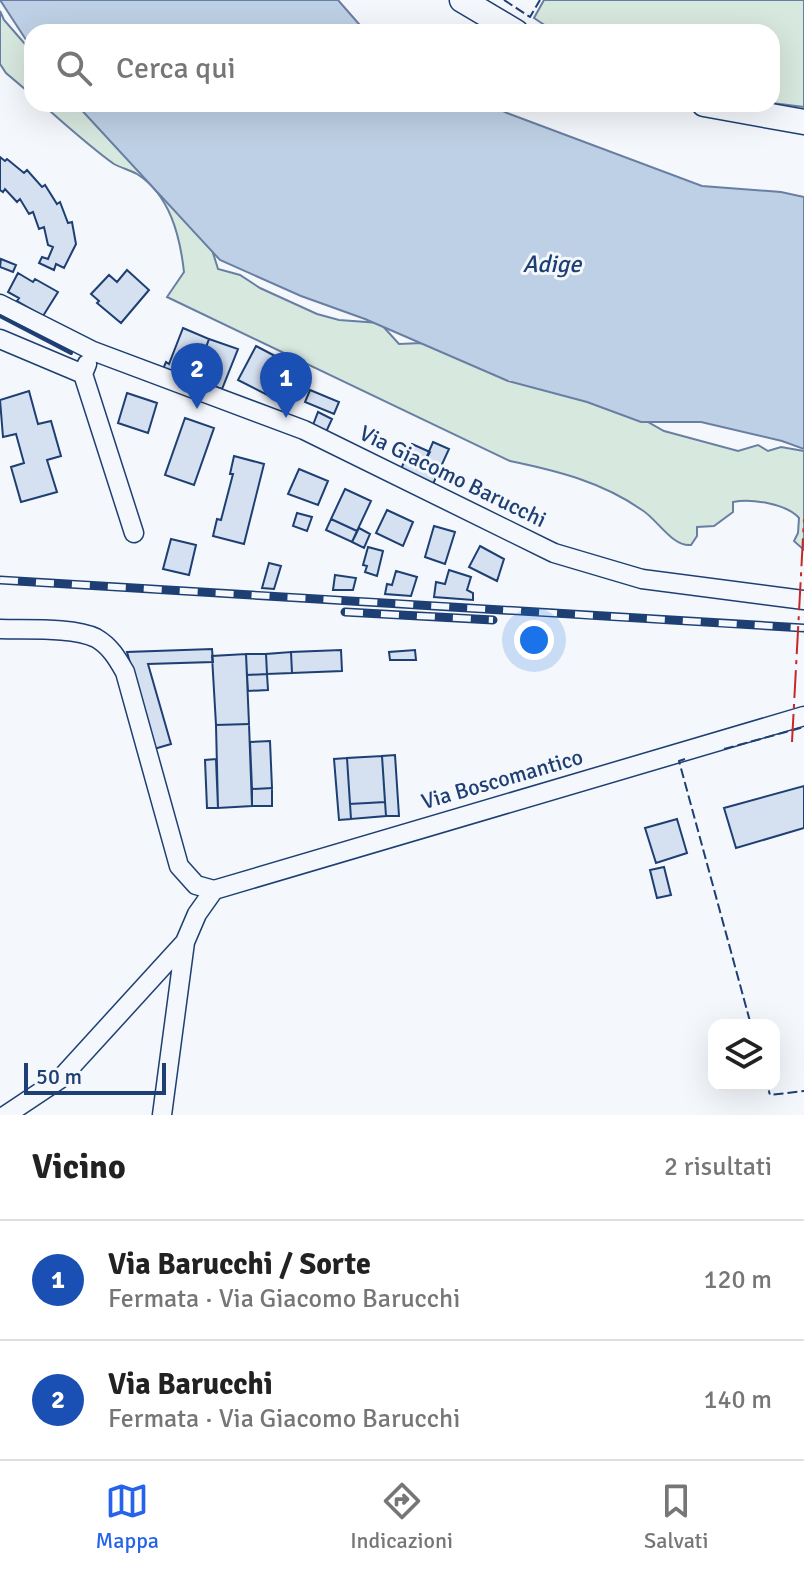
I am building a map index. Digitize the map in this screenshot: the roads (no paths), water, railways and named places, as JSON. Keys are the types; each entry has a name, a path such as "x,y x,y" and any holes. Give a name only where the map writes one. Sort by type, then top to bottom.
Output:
{"street":[{"path":"462,0 502,24"},
{"path":"748,112 804,122"},
{"name":"Via Giacomo Barucchi","path":"0,304 93,351 304,430 554,553 642,579 804,600"},
{"path":"0,339 83,374"},
{"path":"93,351 83,374 134,533"},
{"path":"0,629 66,632 94,637 115,653 125,672 179,866 196,885 214,890 197,914 185,942 162,1115"},
{"name":"Via Boscomantico","path":"214,890 804,716"},
{"path":"6,1115 60,1079 185,942"}],"water":[{"path":"0,0 338,0 359,24 24,24 24,37"},
{"name":"Adige","path":"83,112 505,112 702,186 781,192 804,197 804,449 701,422 641,422 587,402 508,381 220,260"}],"railway":[{"path":"0,580 804,628"},
{"path":"345,612 493,620"}],"place":[{"name":"Via Barucchi","path":"197,409"},
{"name":"Via Barucchi / Sorte","path":"286,418"}]}
